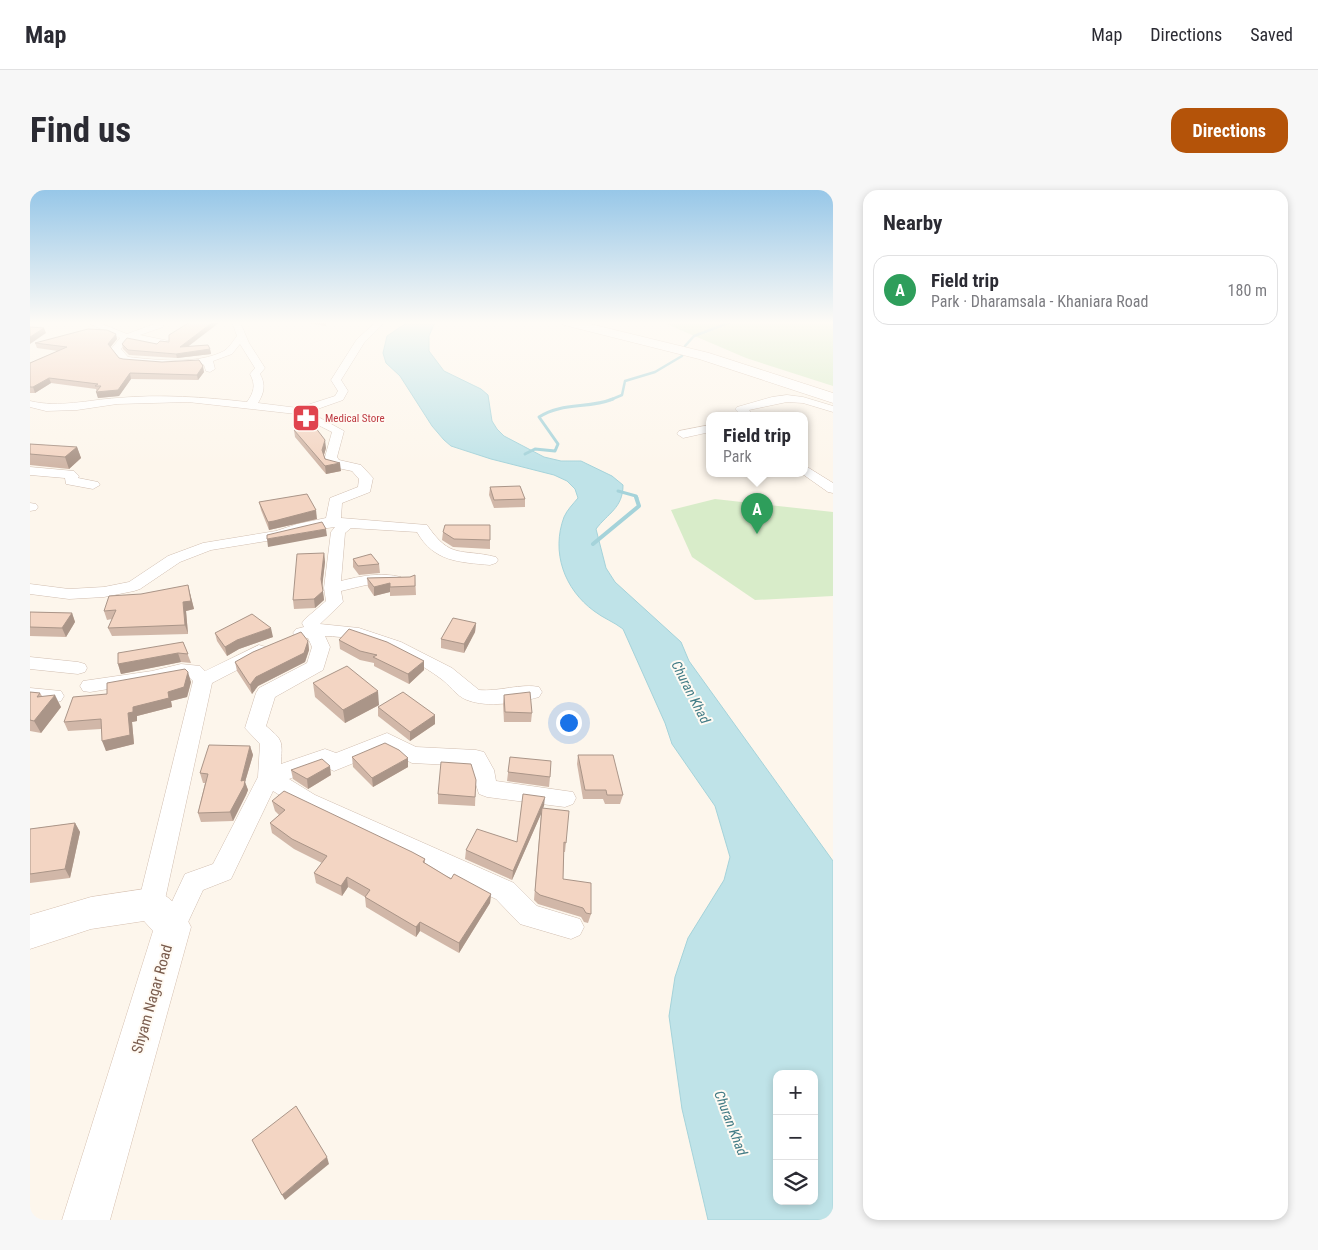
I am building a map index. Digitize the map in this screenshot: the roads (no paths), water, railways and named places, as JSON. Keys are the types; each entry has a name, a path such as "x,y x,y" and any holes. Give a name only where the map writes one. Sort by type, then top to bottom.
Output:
{"street":[{"path":"251,405 260,392 260,383 255,374 258,370"},
{"path":"299,411 339,398 343,391 336,380 342,370"},
{"path":"744,370 758,377 833,403"},
{"path":"750,370 833,397"},
{"path":"744,412 741,409 774,398 801,399 824,408 833,409"},
{"path":"30,404 46,408 77,407 117,401 188,399 299,411 338,431 331,457 334,463 356,468 366,478 365,489 335,502 340,522 332,588 335,602 311,623 321,647 316,666 266,694 255,728 271,742 269,777 222,872 194,882 162,916 91,913 30,932"},
{"path":"683,434 706,429"},
{"path":"30,471 69,474 72,476 71,481 93,485"},
{"path":"808,472 833,489"},
{"path":"30,589 69,594 104,592 134,586 174,560 208,546 279,535 302,527 340,522 422,528 437,548 452,556 490,560"},
{"path":"332,588 366,580 410,579"},
{"path":"203,680 247,656 314,631 352,631 395,645 447,673 472,695 487,697 532,692"},
{"path":"30,663 78,668"},
{"path":"90,686 152,678 181,670 193,670 203,680"},
{"path":"162,916 203,680"},
{"path":"30,695 54,696"},
{"path":"269,777 324,757 334,763 387,741 412,754 476,758 483,770 486,788 565,798"},
{"path":"269,777 307,801 505,891 529,916 571,927"},
{"name":"Shyam Nagar Road","path":"86,1220 162,916"}],"water":[{"path":"394,370 443,370 481,389 488,395 492,421 504,436 544,457 561,461 581,461 612,476 623,485 618,505 596,529 606,568 615,582 681,642 689,661 833,861 833,1220 708,1220 682,1109 669,1016 675,977 688,938 724,880 730,857 715,806 672,744 665,723 623,629 597,613 584,602 568,581 563,569 559,543 564,517 568,509 578,498 575,489 567,481 554,475 491,459 451,446 432,426 400,376"}],"waterway":[{"path":"610,400 622,395 625,381 658,370"},
{"path":"525,454 535,449 555,451 558,444 539,417 557,409 610,400"},
{"name":"Churan Khad","path":"618,491 636,496 637,498"},
{"name":"Churan Khad","path":"593,544 639,506 636,497"}],"place":[{"name":"Medical Store","path":"306,418"},
{"name":"Field trip","path":"757,534"}]}
